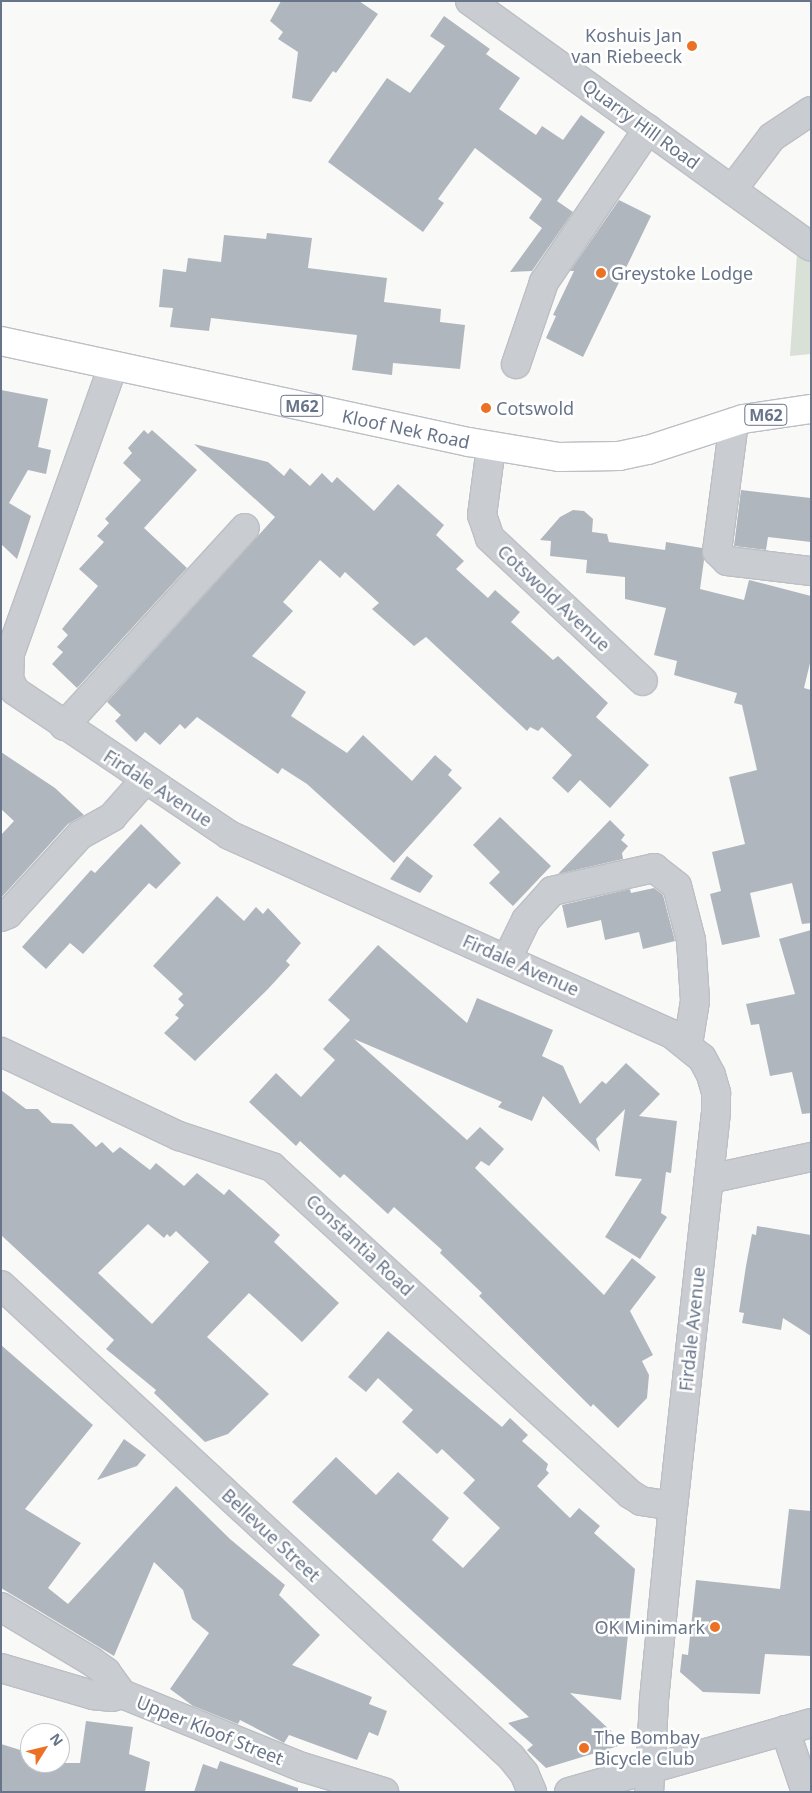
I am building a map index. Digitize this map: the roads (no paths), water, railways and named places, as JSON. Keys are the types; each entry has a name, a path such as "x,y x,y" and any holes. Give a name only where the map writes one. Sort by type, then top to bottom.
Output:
{"main road":[{"name":"Kloof Nek Road","path":"1,341 491,447 559,457 618,456 648,450 734,422 791,410 811,409"}],"street":[{"name":"Quarry Hill Road","path":"470,1 811,247"},
{"path":"732,190 772,137 811,111"},
{"path":"516,364 530,314 544,282 648,129"},
{"name":"Firdale Avenue","path":"113,366 7,666 15,691 64,726 229,834 507,959 688,1044 702,1058 716,1093 709,1179 673,1506 649,1780"},
{"path":"734,422 717,551 727,561 811,571"},
{"name":"Cotswold Avenue","path":"491,447 482,515 490,538 643,680"},
{"path":"64,726 245,528"},
{"path":"1,917 8,914 80,835 112,817 145,780"},
{"path":"507,959 526,920 552,891 654,868 677,886 691,940 695,1001 688,1044"},
{"name":"Constantia Road","path":"1,1052 179,1136 272,1167 630,1494 647,1502 673,1506"},
{"path":"709,1179 811,1157"},
{"name":"Bellevue Street","path":"1,1285 511,1757 524,1773 532,1792"},
{"name":"Upper Kloof Street","path":"1,1607 91,1661 106,1672 122,1694 302,1767 384,1792"},
{"path":"1,1668 92,1696 112,1697 122,1694"},
{"path":"569,1792 649,1780 798,1726 806,1792"}],"place":[{"name":"Koshuis Jan van Riebeeck","path":"692,46"},
{"name":"Greystoke Lodge","path":"601,273"},
{"name":"Cotswold","path":"486,408"},
{"name":"OK Minimark","path":"715,1627"},
{"name":"The Bombay Bicycle Club","path":"584,1748"}]}
